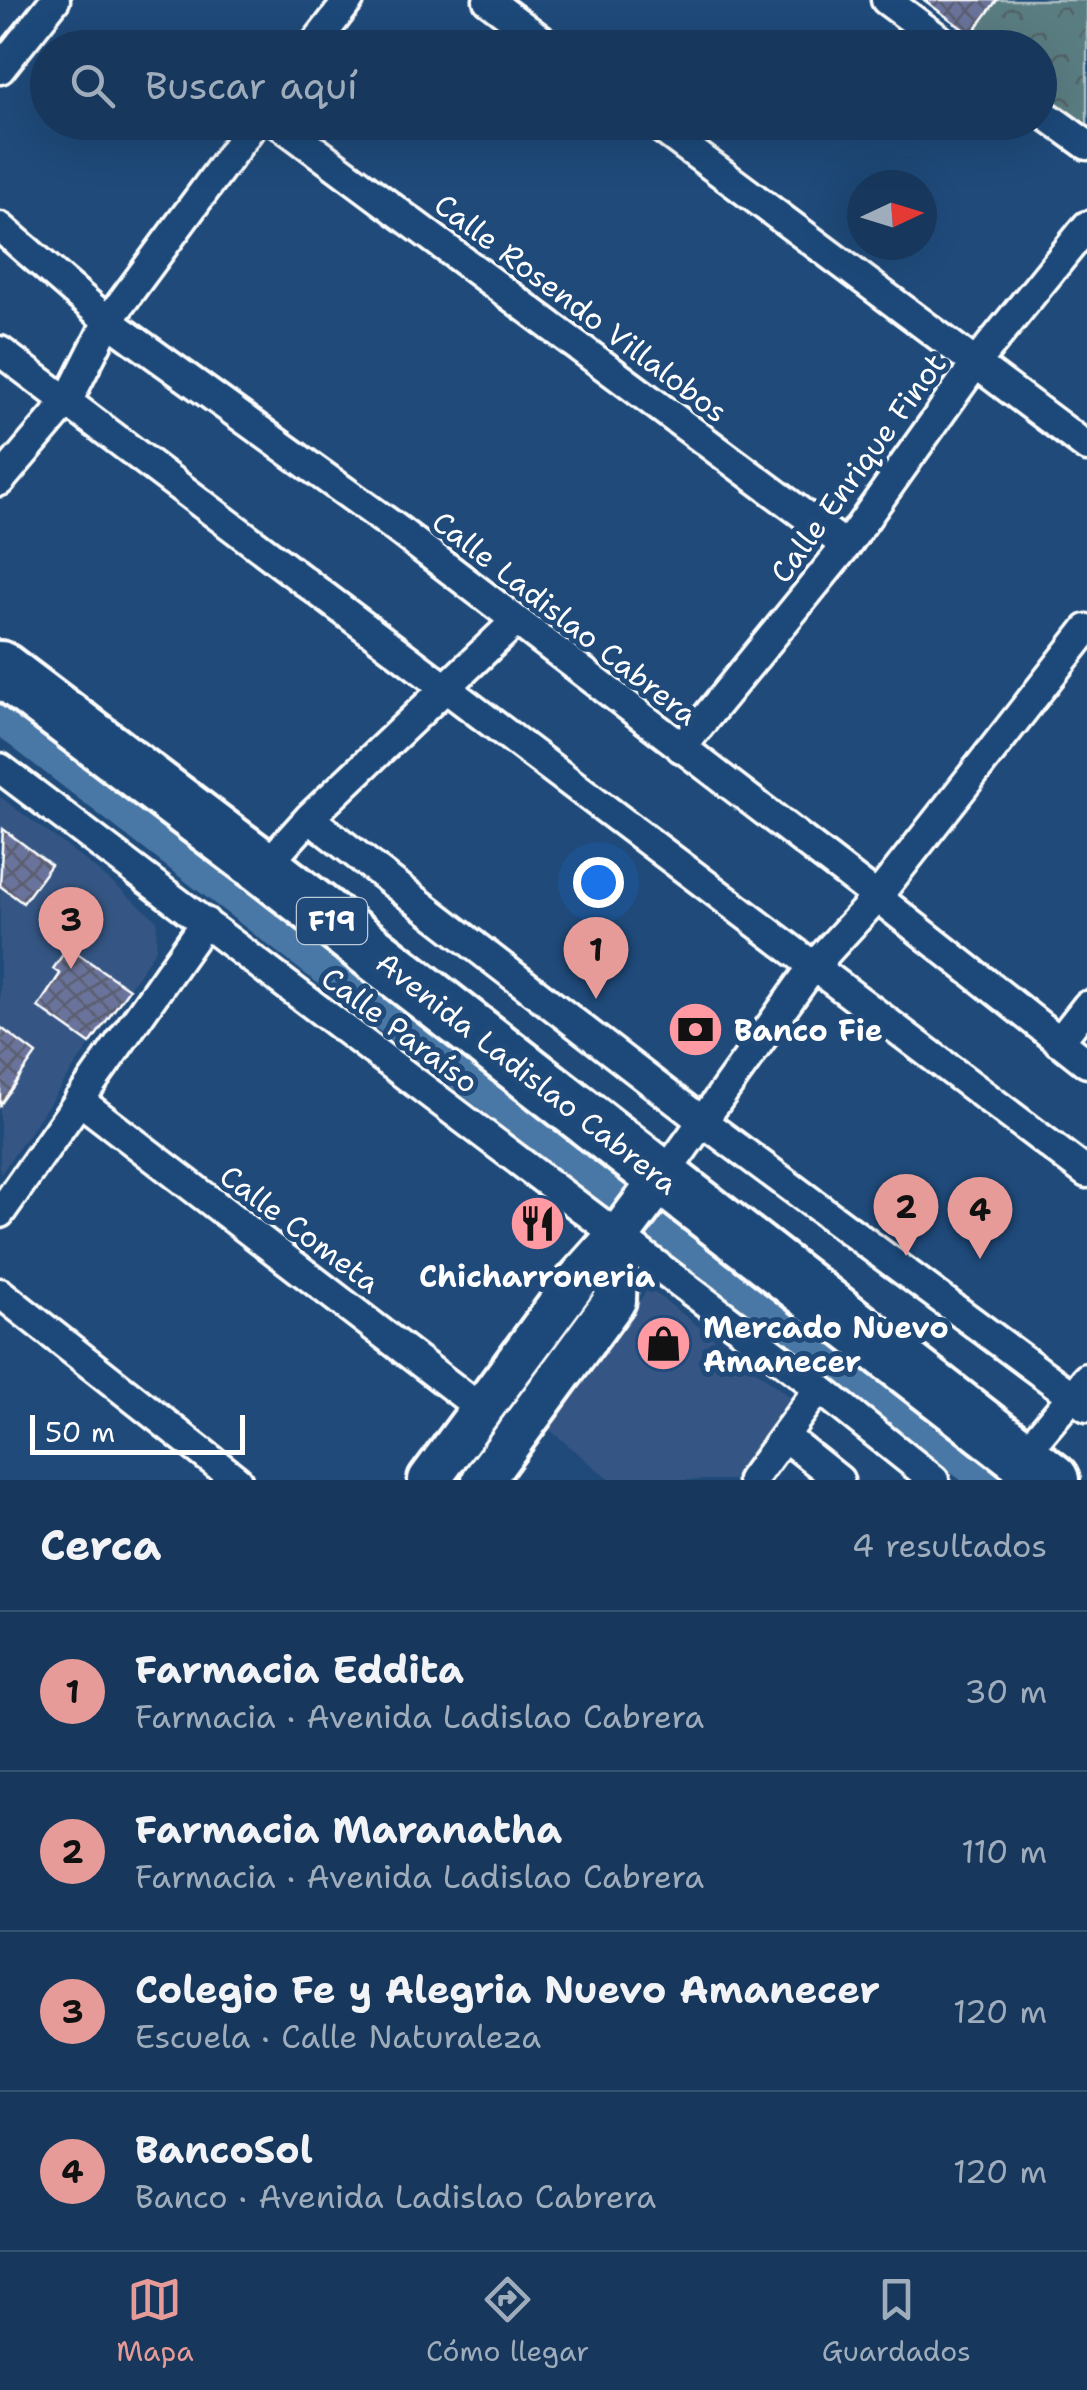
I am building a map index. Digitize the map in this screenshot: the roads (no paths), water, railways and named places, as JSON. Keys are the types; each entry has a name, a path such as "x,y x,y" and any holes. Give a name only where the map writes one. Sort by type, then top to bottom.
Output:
{"highway":[{"name":"Avenida Ladislao Cabrera","path":"0,668 264,868 637,1211 1037,1468"}],"street":[{"path":"31,30 55,0"},
{"path":"326,30 349,0"},
{"path":"488,0 528,30"},
{"path":"886,0 927,30"},
{"path":"0,68 30,31"},
{"path":"1057,123 1087,145"},
{"path":"0,481 67,402 108,321 242,140"},
{"name":"Calle Rosendo Villalobos","path":"301,140 846,546"},
{"path":"676,140 1087,447"},
{"name":"Calle Enrique Finot","path":"681,748 846,546 976,362 1087,226"},
{"name":"Calle Ladislao Cabrera","path":"0,227 108,321 397,530 1087,1063"},
{"path":"0,351 1087,1173"},
{"path":"264,868 309,818 515,622"},
{"path":"430,1480 575,1283 637,1211 812,968 877,897 1087,629"},
{"name":"Calle Paraíso","path":"0,768 206,922 637,1211"},
{"path":"309,818 702,1121 1082,1394 1037,1468"},
{"path":"0,1212 206,922"},
{"path":"1059,1042 1087,1006"},
{"name":"Calle Cometa","path":"79,1100 481,1409"},
{"path":"637,1211 820,1388 934,1480"},
{"path":"483,1480 614,1300 637,1211"},
{"path":"0,1293 237,1480"},
{"path":"752,1480 820,1388"},
{"path":"784,1436 839,1480"}],"waterway":[{"path":"0,719 985,1480"}],"place":[{"name":"Colegio Fe y Alegria Nuevo Amanecer","path":"71,969"},
{"name":"Farmacia Eddita","path":"596,999"},
{"name":"Banco Fie","path":"695,1030"},
{"name":"Chicharroneria","path":"537,1224"},
{"name":"Farmacia Maranatha","path":"906,1256"},
{"name":"BancoSol","path":"980,1259"},
{"name":"Mercado Nuevo Amanecer","path":"664,1344"}]}
